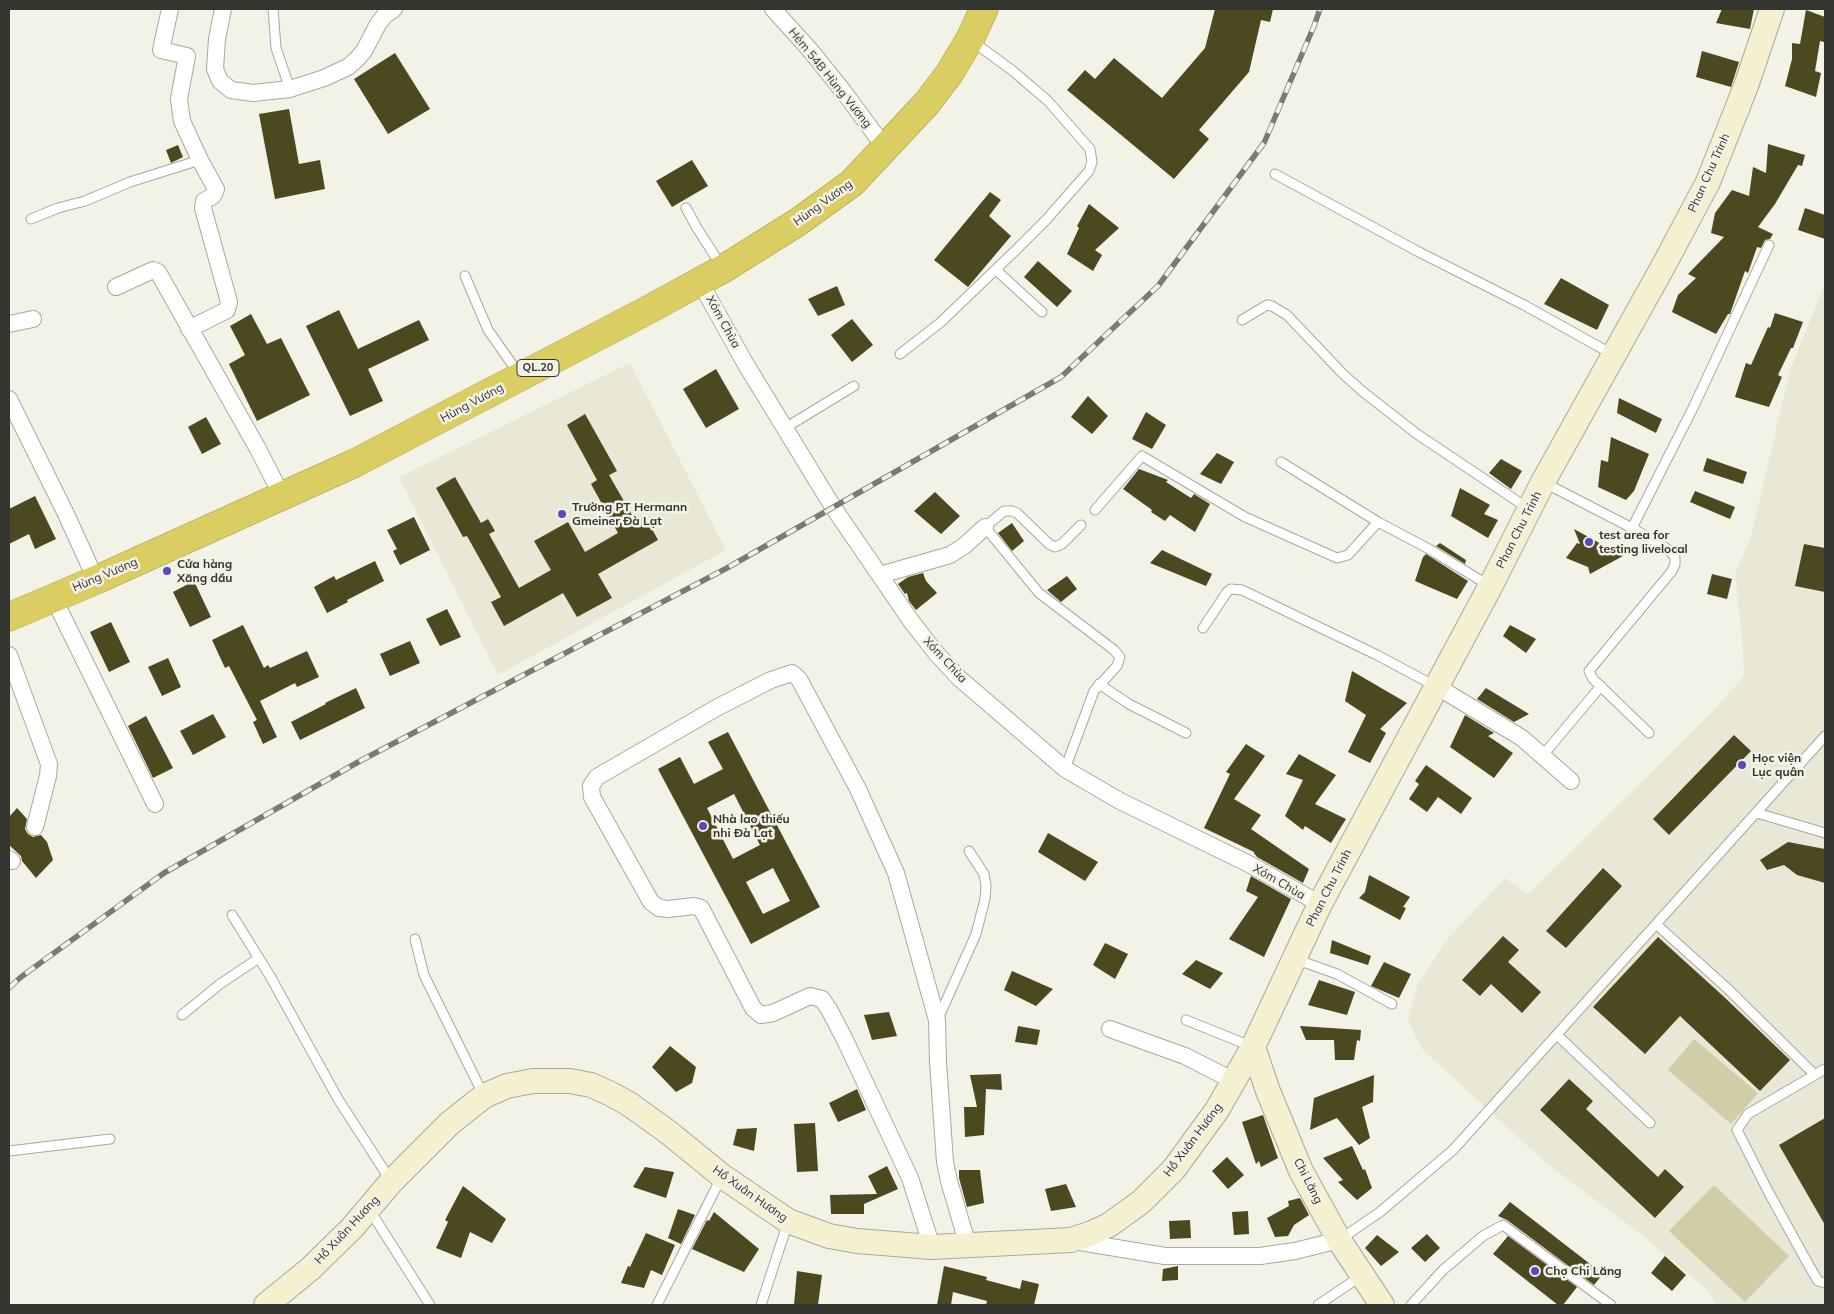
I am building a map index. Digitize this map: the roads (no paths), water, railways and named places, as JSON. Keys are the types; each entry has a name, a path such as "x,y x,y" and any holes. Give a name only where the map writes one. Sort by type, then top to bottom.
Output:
{"highway":[{"name":"Hùng Vương","path":"9,617 96,580 363,459 711,275 798,222 852,183 928,103 949,74 970,39 984,9"}],"main road":[{"name":"Phan Chu Trinh","path":"1253,1047 1320,904 1490,587 1543,482 1708,182 1746,86 1772,9"},
{"name":"Hồ Xuân Hương","path":"266,1305 310,1269 352,1228 392,1182 450,1123 484,1096 507,1086 533,1081 559,1080 591,1085 629,1104 668,1132 722,1176 788,1221 829,1236 857,1242 932,1247 968,1246 1071,1240 1092,1234 1109,1225 1141,1202 1174,1169 1217,1110 1253,1047"},
{"name":"Chi Lăng","path":"1253,1047 1268,1091 1301,1170 1339,1240 1361,1276 1382,1305"}],"street":[{"path":"170,9 161,50 187,56 179,98 182,122 216,189 213,196 204,201 203,208 229,302 227,310 189,329"},
{"path":"223,9 217,39 215,69 220,81 232,90 241,93 290,89 324,78 348,67 364,51 378,24 385,15 394,9"},
{"name":"Hẻm 54B Hùng Vương","path":"773,9 810,50 886,149"},
{"path":"116,287 153,270 158,272 258,449 282,496"},
{"name":"Xóm Chùa","path":"711,275 785,428 819,485 911,621 936,654 1064,769 1120,801 1251,865 1320,904"},
{"path":"9,324 33,319"},
{"path":"9,399 66,514 96,580"},
{"path":"880,575 950,555 964,546 985,527"},
{"path":"53,597 155,804"},
{"path":"9,655 48,764 48,776 35,827"},
{"path":"932,1247 910,1178 845,1040 822,999 810,996 773,1013 761,1015 753,1008 701,908 694,906 668,909 659,908 651,902 592,797 591,786 597,778 718,707 771,680 792,673 799,679 858,789 896,873 938,1020 938,1062 945,1162 954,1202 968,1246"},
{"path":"1436,686 1522,738 1571,782"},
{"path":"1110,1029 1184,1056 1234,1081"},
{"path":"1071,1240 1164,1256 1260,1256 1295,1251 1339,1240"}],"lane":[{"path":"273,9 276,48 290,89"},
{"path":"900,354 941,322 1046,220 1089,171 1092,162 1092,154 1084,141 1048,101 1013,71 970,39"},
{"path":"31,219 58,208 86,201 130,182 200,160"},
{"path":"1275,174 1613,354"},
{"path":"686,208 697,228 711,275"},
{"path":"1632,528 1697,400 1769,245"},
{"path":"996,270 1042,312"},
{"path":"465,276 488,330 520,377"},
{"path":"1242,320 1267,305 1287,315 1343,374 1370,397 1417,434 1529,509"},
{"path":"785,428 854,386"},
{"path":"1095,510 1142,456 1245,517 1337,558 1348,555 1378,522"},
{"path":"1281,462 1378,522 1429,549 1490,587"},
{"path":"1543,482 1632,528 1670,551 1675,558 1675,564 1662,584 1589,671 1593,679 1649,733"},
{"path":"1064,769 1087,707 1100,684 1117,666 1120,657 1114,650 1039,593 985,527 1004,511 1012,511 1017,513 1049,544 1055,547 1062,544 1081,525"},
{"path":"1204,628 1227,592 1231,589 1242,590 1377,655 1436,686"},
{"path":"1100,684 1129,704 1186,733"},
{"path":"1543,755 1601,686"},
{"path":"1339,1240 1380,1212 1454,1150 1825,736"},
{"path":"1757,813 1825,834"},
{"path":"938,1020 976,934 985,900 986,885 984,874 970,851"},
{"path":"232,915 259,958 338,1099 392,1182"},
{"path":"1656,924 1728,989 1814,1074"},
{"path":"415,939 424,975 484,1096"},
{"path":"182,1014 220,984 259,958"},
{"path":"1294,959 1337,974 1392,1004"},
{"path":"1186,1020 1253,1047"},
{"path":"1557,1035 1650,1123"},
{"path":"1825,1068 1748,1114 1737,1130 1807,1262 1818,1280 1825,1283"},
{"path":"9,1151 110,1139"},
{"path":"657,1305 722,1176"},
{"path":"369,1208 430,1305"},
{"path":"761,1305 788,1221"},
{"path":"1411,1305 1443,1270 1483,1236 1502,1225 1611,1305"},
{"path":"1318,1305 1361,1276"}],"railway":[{"path":"9,988 21,977 164,873 360,761 727,568 1061,377 1158,286 1264,143 1320,9"}],"place":[{"name":"Trường PT Hermann Gmeiner Đà Lạt","path":"562,514"},
{"name":"test area for testing livelocal","path":"1589,542"},
{"name":"Cửa hàng Xăng dầu","path":"167,571"},
{"name":"Học viện Lục quân","path":"1742,765"},
{"name":"Nhà lao thiếu nhi Đà Lạt","path":"703,826"},
{"name":"Chợ Chi Lăng","path":"1535,1271"}]}
